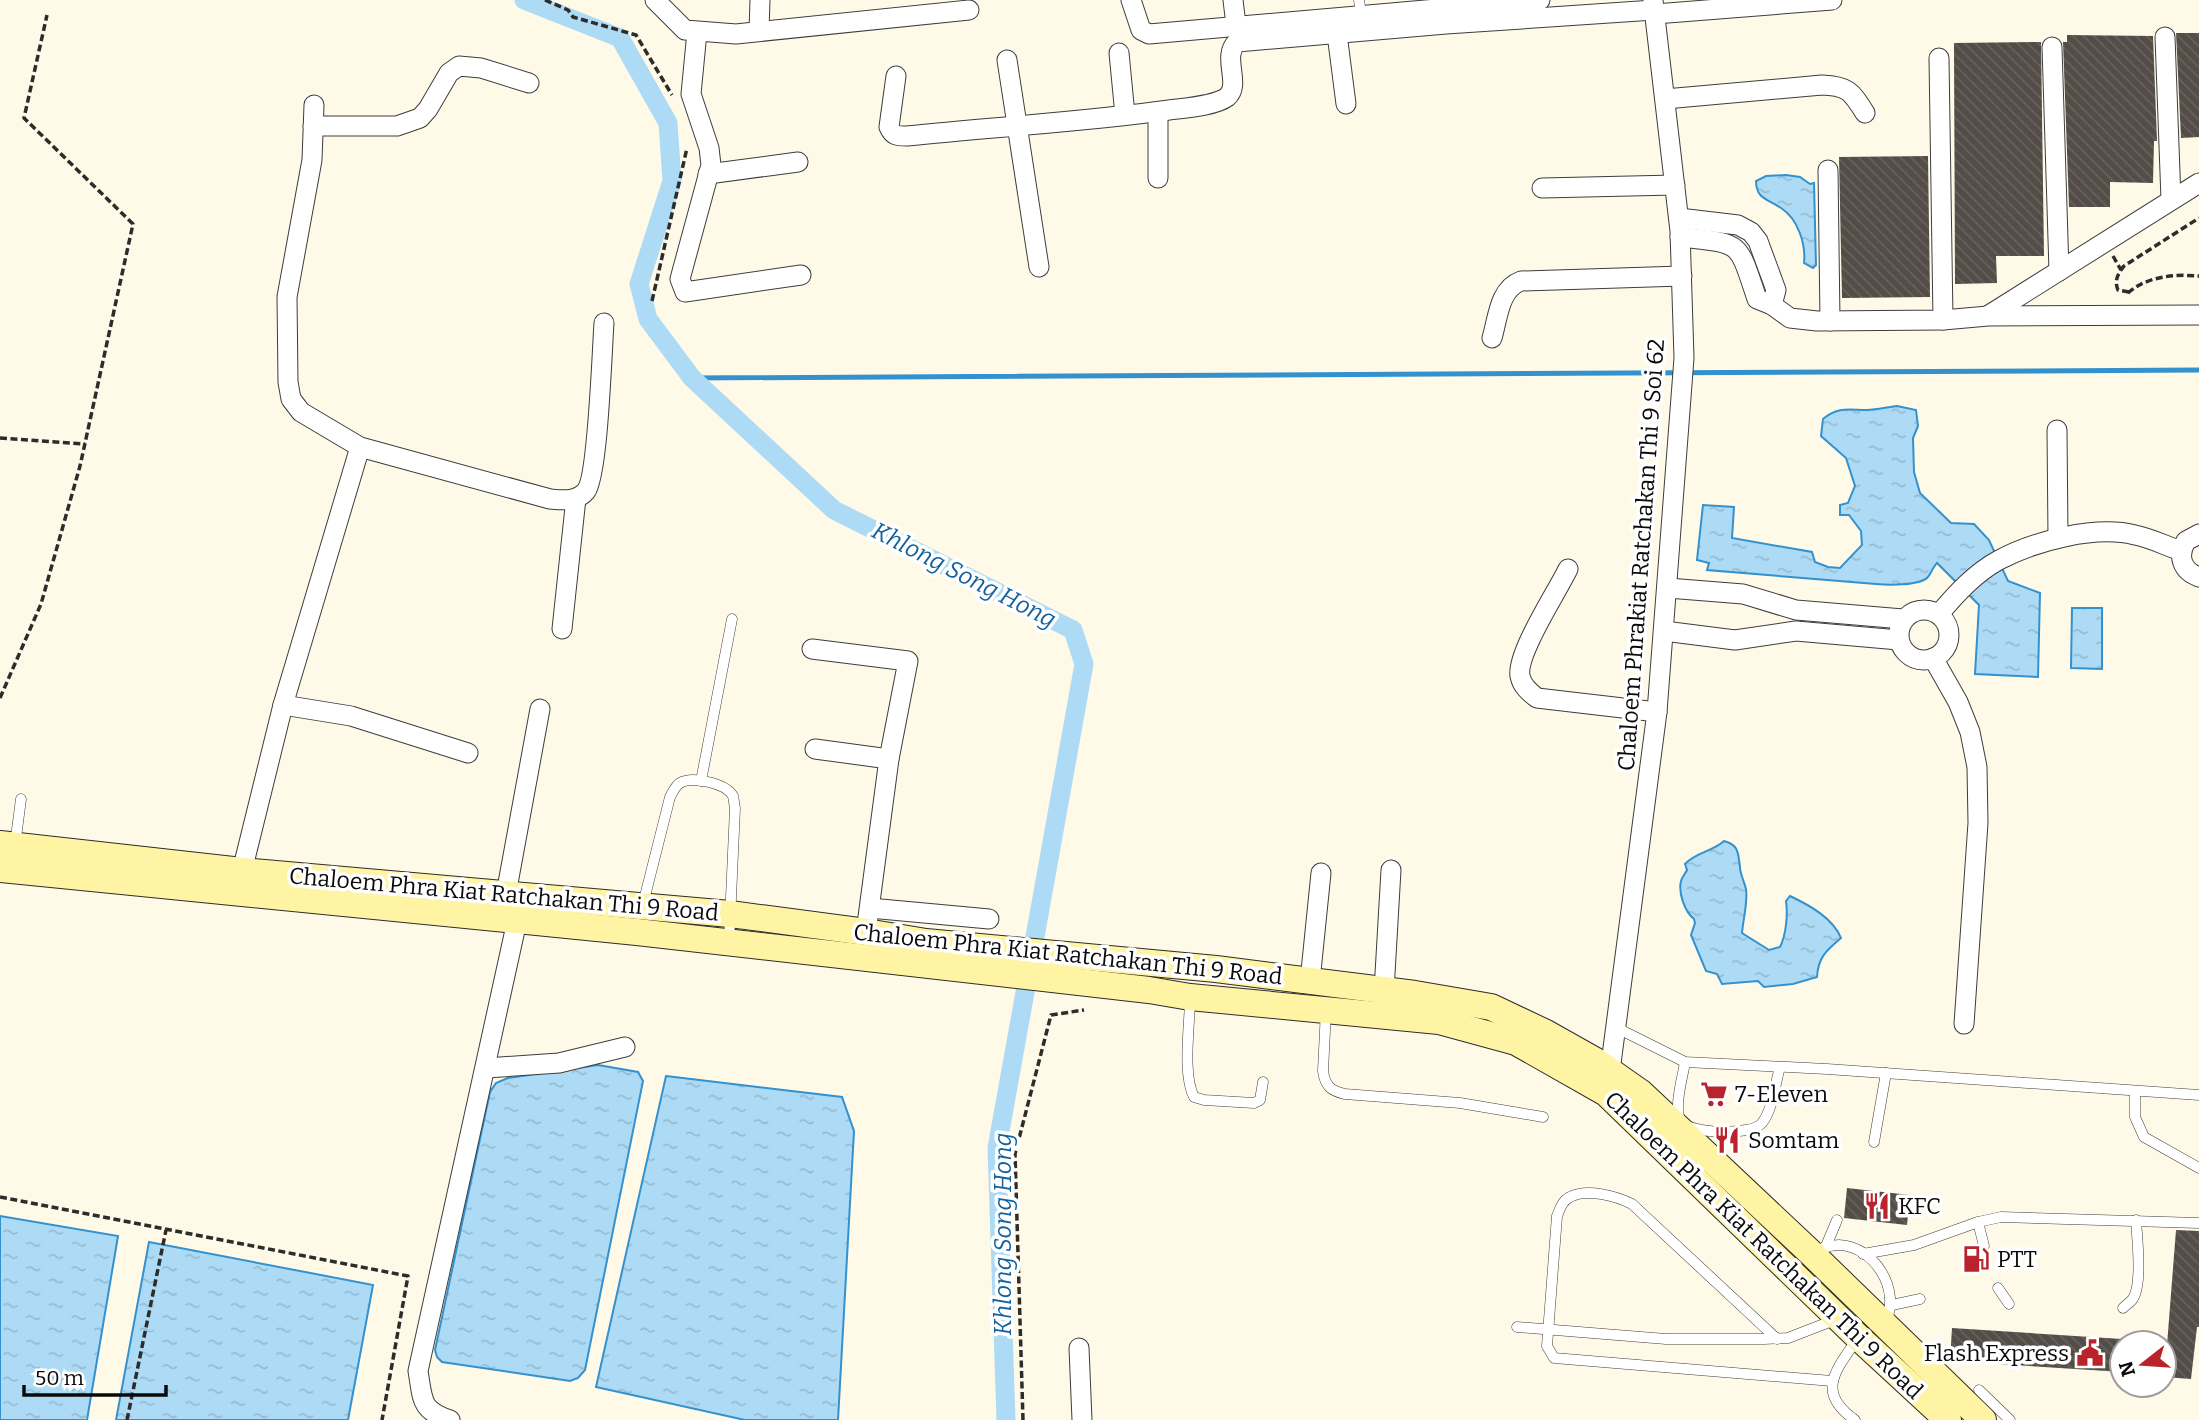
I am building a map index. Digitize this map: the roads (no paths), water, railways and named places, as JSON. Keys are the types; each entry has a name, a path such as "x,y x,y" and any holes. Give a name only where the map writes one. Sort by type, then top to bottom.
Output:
{"main road":[{"name":"Chaloem Phra Kiat Ratchakan Thi 9 Road","path":"7,845 506,894 639,919 729,942 925,954 1149,977 1216,969 1491,1007 1546,1033 1608,1082 1859,1338 1948,1420"},
{"name":"Chaloem Phra Kiat Ratchakan Thi 9 Road","path":"0,869 517,921 730,914 868,920 925,954"},
{"name":"Chaloem Phra Kiat Ratchakan Thi 9 Road","path":"1149,977 1191,997 1439,1021 1479,1030 1516,1042 1608,1082 1641,1093 1819,1250 1888,1315 1983,1420"}],"street":[{"path":"655,0 685,30 736,34 969,10"},
{"path":"759,31 760,0"},
{"path":"1131,0 1141,30 1149,34 1236,25 1360,7 1540,0"},
{"path":"1233,0 1236,25"},
{"path":"896,76 889,127 892,134 897,136 1158,112 1216,102 1229,95 1232,89 1230,53 1237,42 1654,8 1832,0"},
{"name":"Chaloem Phrakiat Ratchakan Thi 9 Soi 62","path":"1608,1082 1657,712 1684,358 1679,228 1654,8"},
{"path":"697,32 691,94 709,148 711,165 680,279 685,292 801,275"},
{"path":"1337,34 1346,104"},
{"path":"2165,37 2171,200"},
{"path":"2052,47 2059,271"},
{"path":"1119,53 1125,115"},
{"path":"1939,58 1943,320"},
{"path":"1007,60 1040,267"},
{"path":"313,126 397,126 420,118 449,74 459,66 481,68 529,83"},
{"path":"1665,99 1822,85 1838,86 1848,89 1865,113"},
{"path":"314,105 312,160 287,297 291,399 301,412 360,447 550,499 567,500 583,492"},
{"path":"1158,112 1158,178"},
{"path":"708,174 798,162"},
{"path":"1828,170 1830,321"},
{"path":"1988,316 2199,183"},
{"path":"1542,188 1675,185"},
{"path":"1679,228 1738,225 1751,232 1758,241 1776,290 1772,305 1790,318 1830,321 1943,320 1988,316 2199,315"},
{"path":"1492,338 1505,291 1521,281 1682,276"},
{"path":"562,629 583,492 597,425 604,323"},
{"path":"2057,430 2058,537"},
{"path":"242,870 284,705 360,447"},
{"path":"1938,614 1962,587 1998,561 2058,537 2100,533 2134,534 2181,551"},
{"path":"2199,534 2186,541 2181,551 2186,569 2199,577"},
{"path":"1568,569 1524,656 1520,678 1525,689 1537,698 1657,712"},
{"path":"1668,589 1743,594 1796,610 1903,619"},
{"path":"1796,610 1796,631"},
{"path":"1914,611 1938,614 1948,629 1946,646 1933,658 1916,659 1909,655 1899,640 1903,619 1914,611"},
{"path":"1664,631 1735,640 1796,631 1899,640"},
{"path":"812,649 908,661 889,759 868,920 989,919"},
{"path":"1933,658 1958,702 1970,732 1977,767 1978,823 1964,1024"},
{"path":"284,705 351,716 468,753"},
{"path":"506,894 540,709"},
{"path":"815,749 889,759"},
{"path":"1384,991 1391,870"},
{"path":"1310,981 1321,873"},
{"path":"450,1420 433,1414 426,1407 418,1371 517,921"},
{"path":"486,1068 559,1063 625,1047"},
{"path":"1079,1348 1082,1420"}],"lane":[{"path":"701,782 733,619"},
{"path":"639,919 670,797 682,781 723,787 733,796 735,807 729,942"},
{"path":"7,845 21,799"},
{"path":"1191,997 1188,1068 1194,1097 1254,1103 1259,1100 1263,1082"},
{"path":"1326,1009 1323,1071 1324,1080 1334,1091 1460,1102 1543,1117"},
{"path":"1617,1028 1685,1062 2199,1095"},
{"path":"1685,1062 1677,1111 1686,1127 1696,1130 1747,1131 1757,1128 1766,1115 1780,1067"},
{"path":"1874,1142 1886,1073"},
{"path":"2135,1091 2135,1117 2144,1137 2199,1168"},
{"path":"1777,1339 1632,1204 1618,1197 1581,1194 1570,1196 1563,1202 1557,1216 1547,1346 1554,1358 1832,1381"},
{"path":"1863,1254 1914,1245 1978,1222 2001,1217 2199,1223"},
{"path":"1819,1250 1837,1220"},
{"path":"2123,1308 2133,1300 2136,1289 2136,1220"},
{"path":"1978,1222 1984,1246"},
{"path":"1914,1231 1914,1245"},
{"path":"1819,1250 1852,1247 1863,1254 1883,1274 1891,1291 1888,1315"},
{"path":"1998,1288 2009,1304"},
{"path":"1888,1315 1920,1299"},
{"path":"1517,1326 1666,1339 1777,1339 1788,1338 1840,1318"},
{"path":"1855,1420 1841,1410 1831,1393 1838,1366 1859,1338"},
{"path":"1979,1390 2010,1420"}],"water":[{"path":"1786,175 1814,183 1816,265 1813,268 1804,263 1802,240 1792,219 1758,192 1756,181 1766,176"},
{"path":"1897,406 1916,410 1918,426 1913,438 1914,472 1920,493 1951,523 1974,524 1989,540 2008,581 2040,593 2038,677 1975,674 1979,605 1937,563 1924,580 1888,585 1707,570 1709,563 1697,560 1703,505 1734,507 1732,538 1812,552 1815,562 1840,568 1862,545 1861,531 1849,515 1840,515 1840,505 1848,503 1855,486 1846,458 1821,436 1823,419 1839,410 1871,410"},
{"path":"2072,608 2102,608 2102,669 2071,668"},
{"path":"1724,841 1737,850 1746,889 1742,933 1769,950 1780,947 1786,925 1786,901 1790,896 1820,913 1837,931 1841,938 1824,954 1817,977 1793,984 1764,987 1758,981 1722,984 1717,974 1706,971 1691,935 1695,923 1683,902 1680,886 1687,870 1685,864"},
{"path":"598,1065 638,1072 643,1081 585,1370 578,1378 570,1381 442,1362 435,1350 490,1092 496,1083 508,1078"},
{"path":"666,1076 842,1097 854,1131 838,1420 745,1420 596,1387"},
{"path":"0,1216 118,1236 87,1420 0,1420"},
{"path":"149,1242 373,1285 348,1420 116,1420"}],"waterway":[{"name":"Khlong Song Hong","path":"524,0 620,38 668,123 672,181 639,284 648,319 692,378 834,510 1073,630 1084,664 997,1148 1006,1420"},
{"path":"692,378 2199,370"}],"place":[{"name":"7-Eleven","path":"1714,1094"},
{"name":"Somtam","path":"1727,1140"},
{"name":"KFC","path":"1877,1206"},
{"name":"PTT","path":"1976,1259"},
{"name":"Flash Express","path":"2090,1353"}]}
